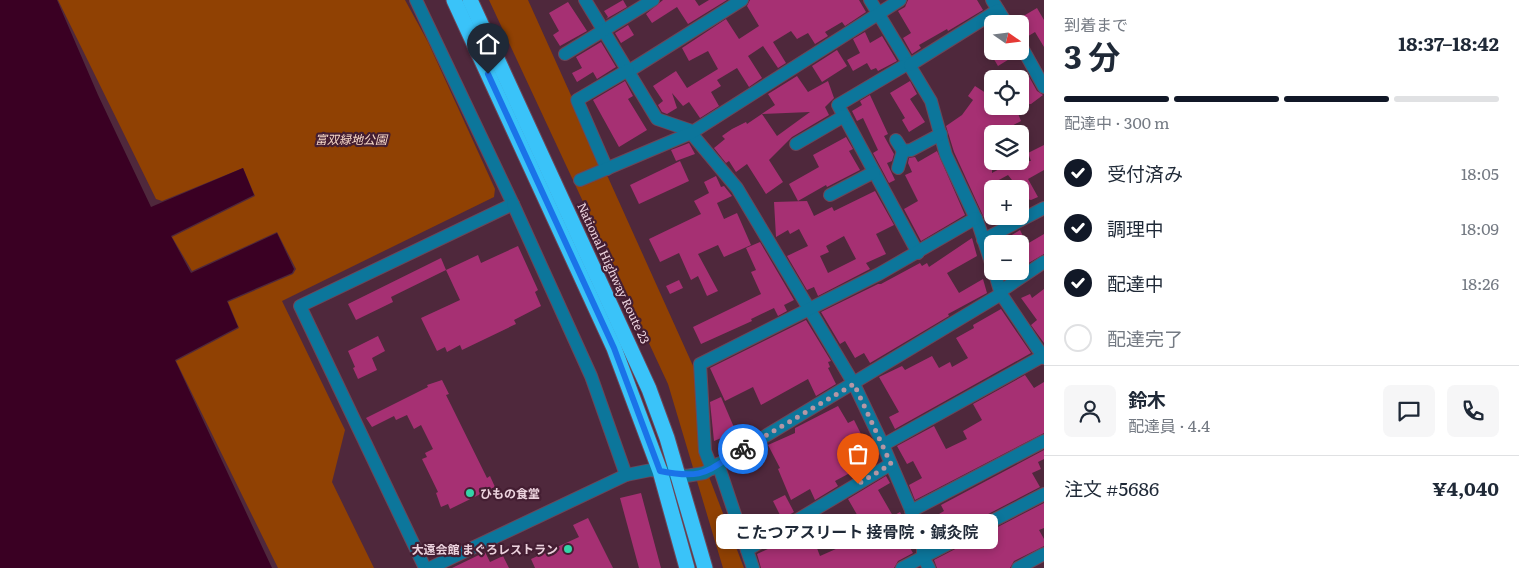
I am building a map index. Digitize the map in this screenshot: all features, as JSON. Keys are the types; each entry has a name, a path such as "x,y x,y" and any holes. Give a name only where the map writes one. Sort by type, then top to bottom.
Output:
{"highway":[{"path":"454,0 607,333 660,471 687,568"},
{"name":"National Highway Route 23","path":"470,0 630,344 649,389 677,474 704,568"}],"street":[{"path":"416,0 513,204 591,376 626,475"},
{"path":"584,0 658,119 692,132 737,188 811,309 854,384 883,445 923,538 926,562"},
{"path":"565,54 604,32 653,0"},
{"path":"607,168 577,100 742,0"},
{"path":"870,0 931,101 946,155 976,218 984,243"},
{"path":"580,180 692,132 900,0"},
{"path":"918,253 838,105 909,64 995,5"},
{"path":"1029,60 1044,86"},
{"path":"796,144 844,116"},
{"path":"898,168 900,146 911,150 941,134"},
{"path":"830,195 874,172"},
{"path":"425,568 300,306 513,204"},
{"path":"983,240 1044,208"},
{"path":"753,568 715,466 705,451 700,364 918,253 976,218"},
{"path":"430,568 626,475 641,470 696,476 854,384 1001,292 1044,262"},
{"path":"883,445 1043,356 1001,292 997,280"},
{"path":"911,511 1044,441"},
{"path":"747,550 891,464"},
{"path":"902,568 926,562 1044,494"},
{"path":"1018,568 1044,554"}],"green space":[{"name":"富双緑地公園","path":"58,0 405,0 428,42 495,189 494,197 282,301 345,430 332,482 374,568 278,568 176,361 239,328 228,302 293,274 296,269 277,232 192,271 172,237 255,196 243,168 162,201 156,199"},
{"path":"489,0 528,0 694,368 701,456 744,568 723,568 668,384"}],"shaded area":[{"path":"0,0 57,0 98,95 151,207 243,168 254,195 171,236 191,273 277,233 294,269 292,273 227,301 238,327 175,360 272,568 0,568"}],"building":[{"path":"623,0 627,7 606,19 608,17 604,11"},
{"path":"663,0 695,0 699,6 709,0 727,0 688,24 677,7 652,23 646,14"},
{"path":"750,0 859,0 866,12 845,26 842,22 825,32 828,36 815,44 808,33 797,39 791,31 773,42 786,63 778,68 763,46 748,56 762,78 749,87 737,68 717,80 721,86 711,92 719,106 700,118 689,102 683,106 672,93 677,108 667,114 662,112 658,105 663,101 653,86 676,71 687,88 718,69 708,51 689,61 682,48 726,19 739,39 759,26 747,6"},
{"path":"908,0 977,0 983,10 948,31 947,29 919,45 921,48 912,54 903,38 911,33 898,11 905,7"},
{"path":"568,2 587,31 560,46 553,35 559,31 549,13"},
{"path":"1037,8 1044,20 1044,47 1035,32 1029,36 1029,15 1025,15"},
{"path":"628,25 634,35 621,43 615,33"},
{"path":"865,32 870,43 882,36 897,61 878,71 876,68 871,70 867,63 853,71 847,60 860,53 853,39"},
{"path":"601,42 616,67 597,79 593,72 577,82 572,73 582,68 576,57"},
{"path":"837,50 847,66 822,82 812,66"},
{"path":"994,60 1008,60 998,66"},
{"path":"797,76 808,92 828,81 834,98 825,107 829,115 792,137 769,160 783,182 766,194 747,164 736,172 729,161 726,163 714,148 725,139 722,136 746,122 747,124 775,105 768,94","holes":["810,112 777,136 762,114"]},
{"path":"1029,77 1037,91 1043,95 1029,104"},
{"path":"625,81 633,96 628,99 647,130 619,147 593,100"},
{"path":"910,81 917,94 910,99 925,122 909,132 902,120 905,118 890,93"},
{"path":"975,86 984,92 984,115 1019,115 1021,121 1014,125 984,125 984,170 992,170 992,173 998,170 1029,170 1029,161 1031,161 1029,152 1044,145 1044,170 1029,180 1012,180 1008,175 999,180 984,180 984,218 954,152 946,126 962,115 973,100 968,96"},
{"path":"870,95 888,134 884,136 894,154 892,161 887,163 895,180 889,183 873,153 878,150 863,118 857,121 852,111 862,105 860,101"},
{"path":"846,137 853,149 849,151 860,170 827,187 826,185 798,201 789,184 819,167 813,155"},
{"path":"689,143 695,154 676,161 671,150"},
{"path":"937,151 965,215 921,241 904,209 918,201 905,175 912,172 908,163 909,158 915,157 918,162"},
{"path":"680,161 689,181 639,204 630,185"},
{"path":"716,176 721,187 724,186 732,196 717,203 724,219 737,213 751,245 724,257 718,245 698,254 718,291 707,296 698,276 691,280 679,253 660,262 649,239 701,214 694,201 709,193 704,182"},
{"path":"1029,181 1038,197 1029,200"},
{"path":"875,191 894,225 876,234 886,254 866,263 870,269 818,296 814,287 807,290 787,256 808,246 799,229 790,234 788,230 776,237 774,202 807,201 814,216 832,207 834,211","holes":["844,236 856,259 828,273 820,256 829,252 826,246"]},
{"path":"1020,230 1022,235 1012,235"},
{"path":"1044,234 1044,254 1029,263 1029,243"},
{"path":"972,238 977,256 947,273 959,293 983,279 987,293 948,314 949,316 870,363 864,353 855,358 845,341 840,344 821,312 881,284 920,263 922,266 927,263 929,267"},
{"path":"760,242 794,300 784,305 787,311 778,316 774,308 751,319 752,321 701,344 693,327 761,294 751,272 756,270 746,248"},
{"path":"518,246 538,290 535,292 541,306 514,320 516,324 462,350 460,345 447,352 445,347 437,351 421,318 460,300 446,270 478,255 481,263"},
{"path":"441,258 446,270 391,297 393,302 356,320 348,304"},
{"path":"679,280 683,288 670,294 666,286"},
{"path":"1044,289 1044,343 1031,325 1037,320 1021,298 1030,294 1032,298"},
{"path":"1001,309 1031,353 895,429 889,417 899,412 879,377 902,366 905,370 932,356 939,368 950,362 952,367 968,358 956,338 974,328 973,325"},
{"path":"806,320 831,361 828,362 830,367 828,368 836,384 816,396 808,379 761,405 753,387 725,401 710,368"},
{"path":"378,336 385,351 372,358 377,370 358,379 348,351"},
{"path":"1025,375 1034,388 1044,382 1044,433 915,500 909,485 922,478 913,461 907,464 897,446 934,426 946,449 967,439 963,431 982,420 973,404"},
{"path":"442,380 449,394 446,395 487,478 490,476 495,487 450,509 448,504 441,507 436,493 438,492 422,459 427,457 425,453 433,449 421,425 414,429 407,415 396,420 394,416 372,427 366,418 428,387 427,385"},
{"path":"721,397 736,432 714,441 710,402"},
{"path":"838,406 848,423 854,420 876,464 863,471 861,467 835,481 838,486 815,500 810,489 791,500 778,469 780,468 768,445 795,433 795,428"},
{"path":"1044,450 1044,459 1038,462 1041,469 1032,473 1040,487 948,535 939,517 939,514 944,511 941,505"},
{"path":"886,476 890,483 878,490 893,516 900,512 911,531 903,536 913,553 898,561 894,568 761,568 757,554 787,540 790,547 813,538 820,556 854,541 867,532 848,499"},
{"path":"641,493 661,568 639,568 620,498"},
{"path":"785,495 794,512 782,519 773,501"},
{"path":"1044,503 1044,528 1039,530 1044,539 1044,546 1014,561 1010,568 937,568 934,560"},
{"path":"588,518 613,568 535,568 531,559 579,537 573,525"},
{"path":"485,552 490,562 503,556 509,568 452,568"}],"way so far":[{"path":"743,449 854,384 891,464 858,484"}],"place":[{"name":"こたつアスリート 接骨院・鍼灸院","path":"858,484"},
{"name":"ひもの食堂","path":"470,493"},
{"name":"大遠会館 まぐろレストラン","path":"568,549"}],"route":[{"path":"488,74 614,348 660,471 696,476 712,469 743,449"}]}
